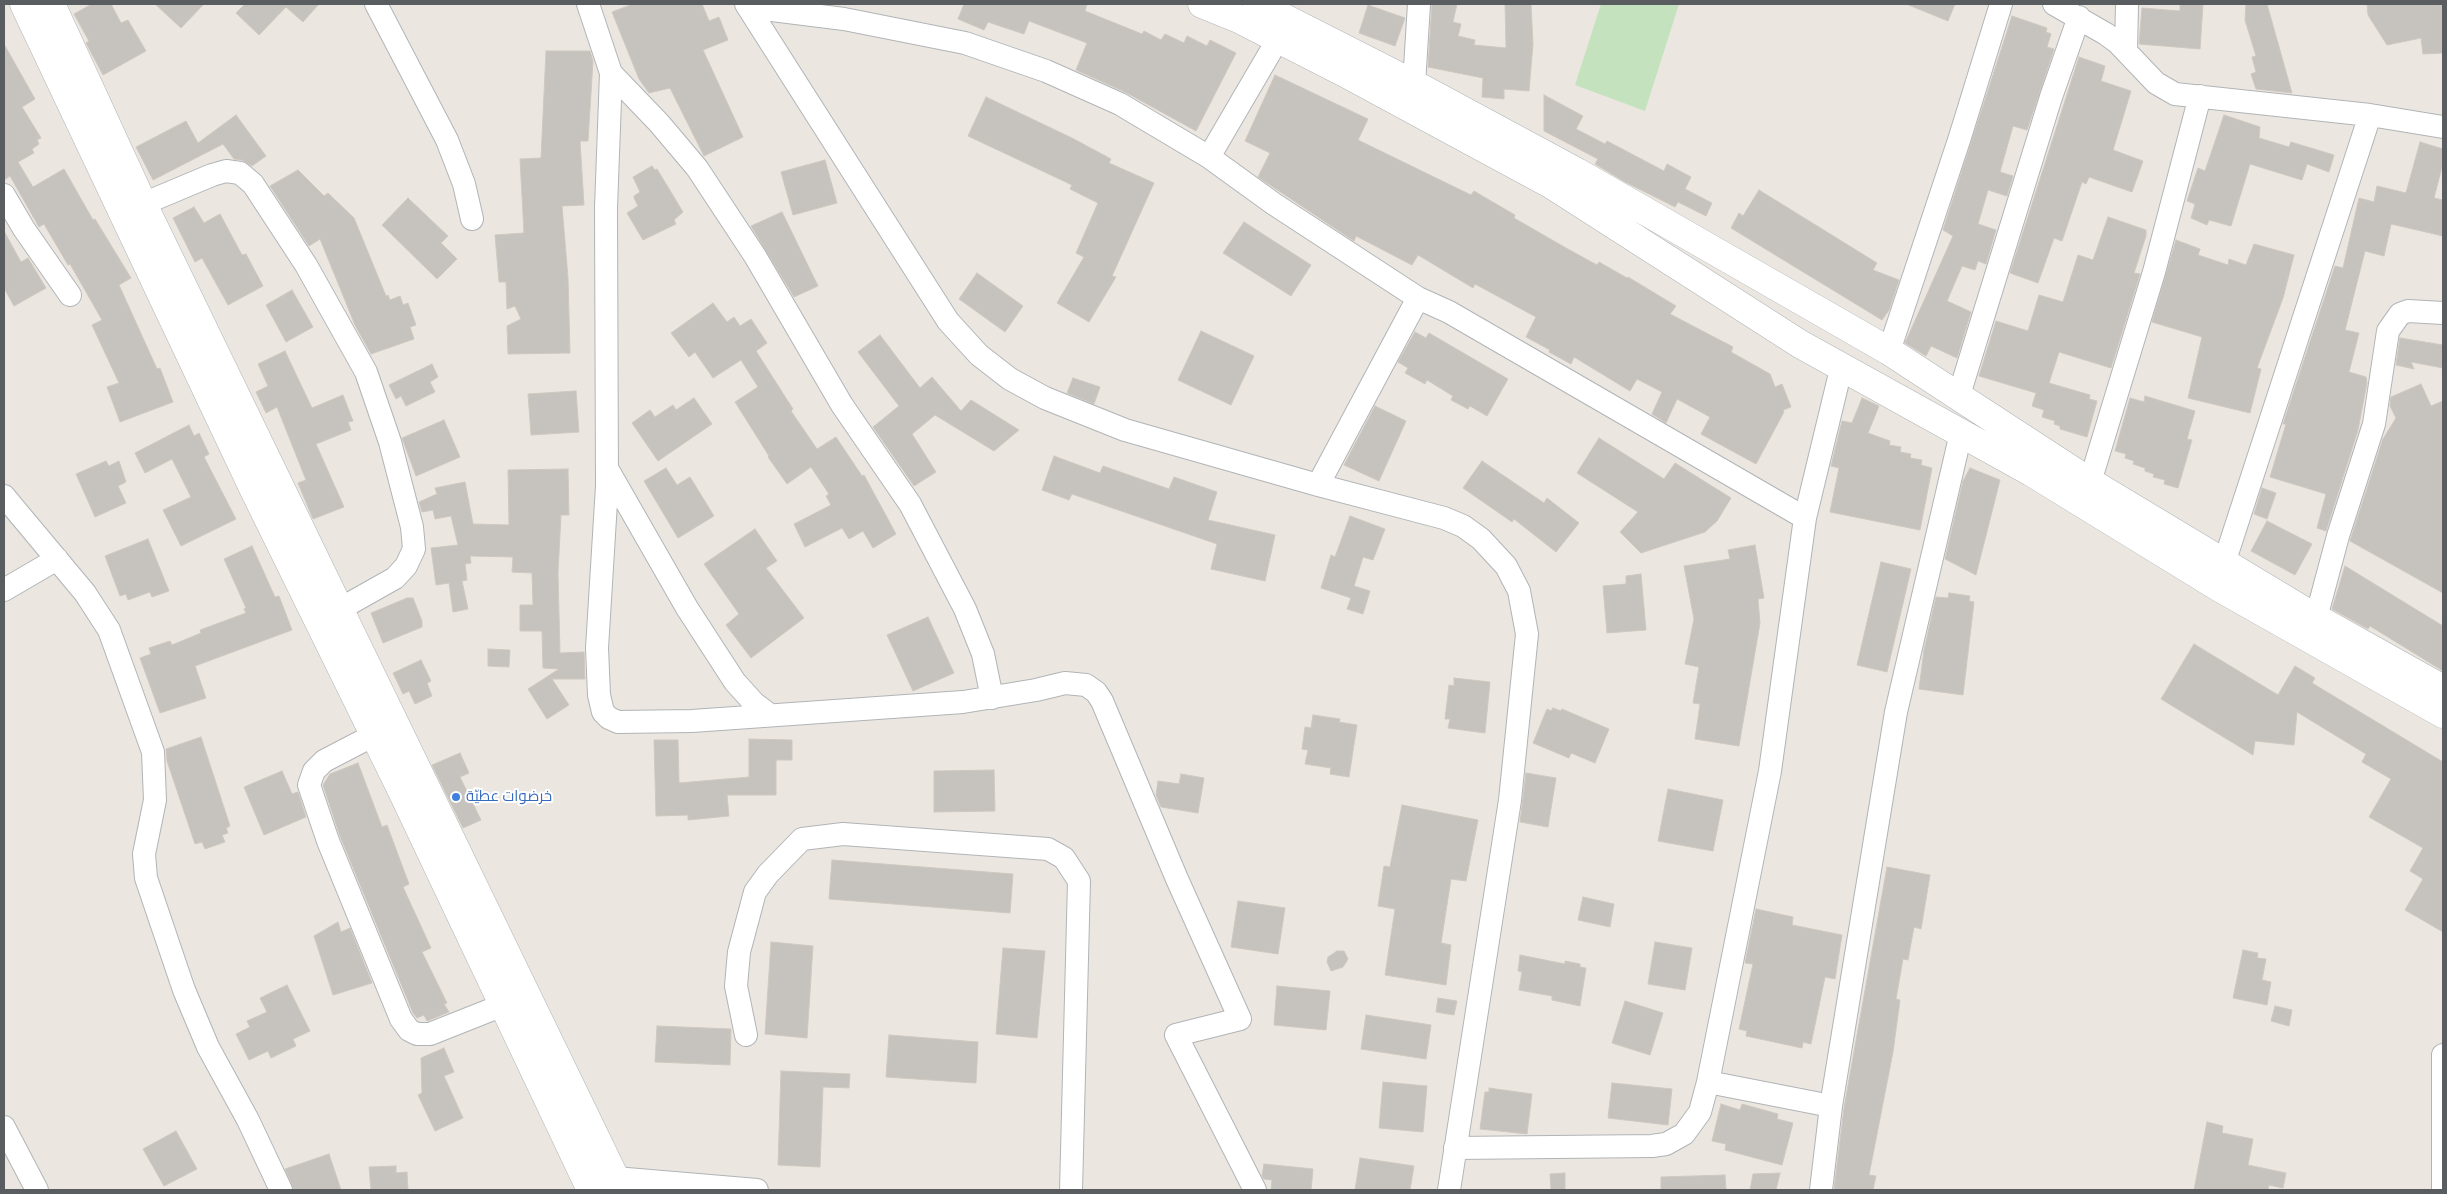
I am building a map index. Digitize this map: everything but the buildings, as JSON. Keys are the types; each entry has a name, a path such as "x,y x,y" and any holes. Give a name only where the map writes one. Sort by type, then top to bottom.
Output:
{"main road":[{"path":"24,4 250,482 374,735 591,1190"},
{"path":"51,4 143,204 618,1184"},
{"path":"1202,4 1278,39 1471,140 1552,185 1841,369 1881,388 2030,472 2220,588 2443,714"},
{"path":"1258,4 1414,84 1577,172 1818,310 1959,395 2090,482 2316,618 2443,689"},
{"path":"1800,344 1805,328 1818,310"},
{"path":"1881,388 1899,368 1895,355"}],"street":[{"path":"376,4 447,140 464,184 472,219"},
{"path":"588,4 610,73 606,208 607,469 597,648 603,712 614,720 627,722 692,721 963,702 1066,683 1086,685 1096,692 1102,700 1177,879 1240,1019 1176,1035 1255,1190"},
{"path":"1414,84 1419,4"},
{"path":"1895,355 2001,4"},
{"path":"2054,4 2106,34 2126,51 2156,83 2175,94 2370,115 2443,126"},
{"path":"2126,51 2127,4"},
{"path":"747,5 844,18 965,43 1046,71 1120,104 1209,157 1274,204 1418,298 1449,312 1806,518"},
{"path":"747,5 948,321 979,355 1010,380 1045,398 1125,430 1318,485 1444,518 1463,526 1493,549 1506,566 1519,591 1527,634 1510,800 1479,1008 1449,1190"},
{"path":"1959,395 2051,96 2079,17"},
{"path":"1209,157 1278,39"},
{"path":"610,73 659,123 697,168 755,256 842,405 910,504 965,609 984,654 992,698"},
{"path":"2090,482 2154,272 2200,96"},
{"path":"2224,563 2370,115"},
{"path":"143,204 212,175 226,171 240,173 253,184 306,265 366,372 390,442 412,527 414,549 406,566 395,578 340,609"},
{"path":"4,195 24,230 70,295"},
{"path":"1318,485 1418,298"},
{"path":"2316,618 2338,536 2374,424 2388,331 2400,314 2408,311 2443,313"},
{"path":"1455,1148 1562,1148 1666,1144 1684,1134 1700,1112 1708,1082 1770,771 1806,518 1841,369"},
{"path":"1821,1190 1831,1106 1896,712 1961,433"},
{"path":"607,469 687,608 735,682 754,703 770,716"},
{"path":"4,496 85,593 109,630 153,752 155,800 144,854 146,878 184,990 208,1046 248,1120 282,1190"},
{"path":"4,590 57,559"},
{"path":"374,735 324,761 314,772 309,785 328,841 401,1019 409,1030 417,1034 430,1034 503,1005"},
{"path":"746,1035 736,986 738,960 755,892 768,874 802,839 843,834 1048,849 1064,858 1079,880 1071,1190"},
{"path":"2443,1055 2443,1190"},
{"path":"1708,1082 1831,1106"},
{"path":"4,1127 37,1190"},
{"path":"618,1184 757,1190"}],"green space":[{"path":"1601,4 1679,4 1645,111 1575,85"}],"place":[{"name":"خرضوات عطيّة","path":"456,797"}]}
